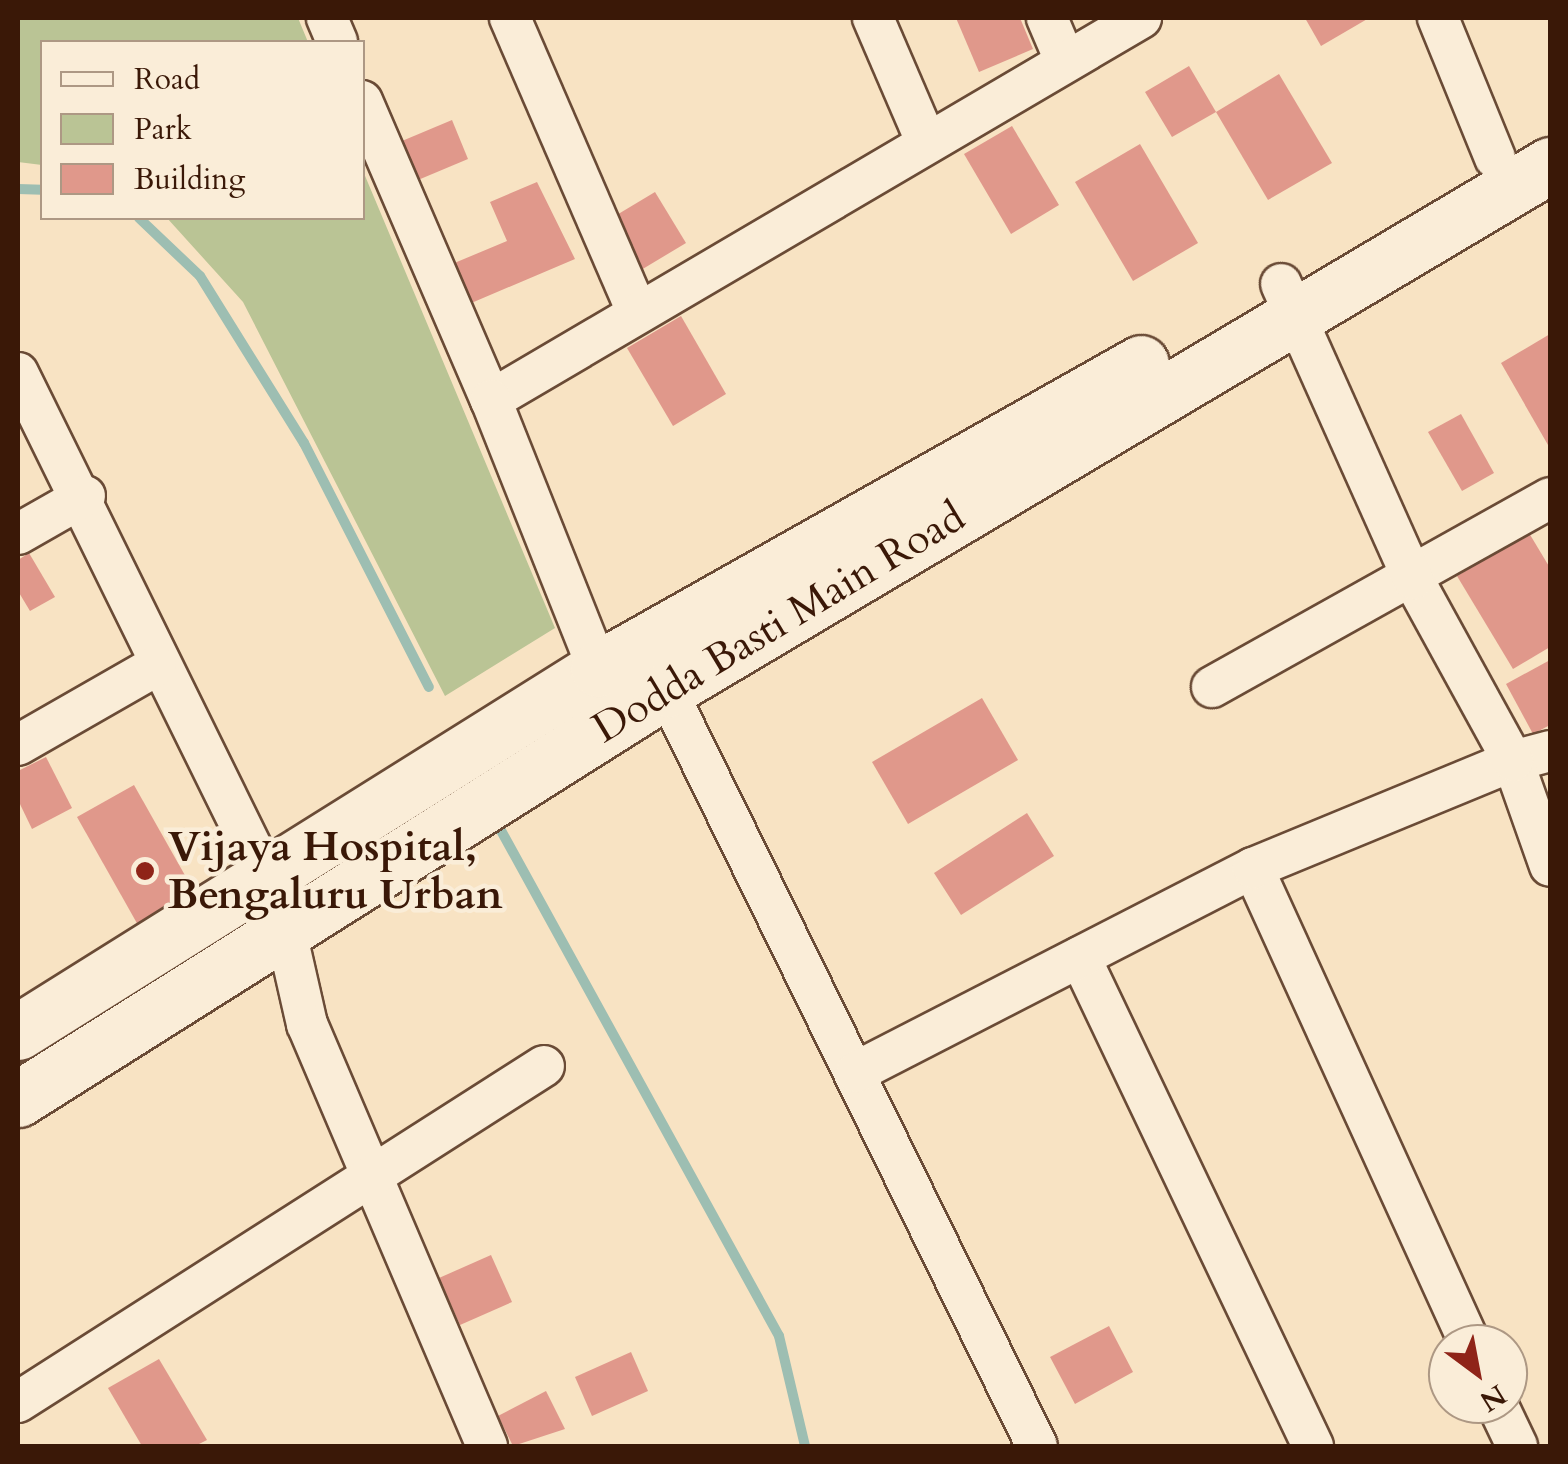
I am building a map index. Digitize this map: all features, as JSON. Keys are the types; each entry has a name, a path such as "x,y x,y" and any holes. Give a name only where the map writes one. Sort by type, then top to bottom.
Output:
{"street":[{"path":"510,18 637,312"},
{"path":"873,18 925,139"},
{"path":"1047,18 1064,58"},
{"path":"491,400 925,139 1141,18"},
{"path":"1438,18 1495,158"},
{"path":"365,108 491,400 856,1072 1037,1446"},
{"name":"Dodda Basti Main Road","path":"1288,299 1495,158 1550,126"},
{"name":"Dodda Basti Main Road","path":"263,871 481,744 636,668 1288,299 1550,165"},
{"path":"1288,299 1413,579 1532,756 1550,866"},
{"path":"18,373 85,496 156,666 238,808 263,871 18,1032"},
{"path":"18,534 85,496"},
{"path":"1212,686 1413,579 1550,498"},
{"path":"18,745 156,666"},
{"name":"Dodda Basti Main Road","path":"18,1099 284,924 636,668"},
{"path":"856,1072 1254,868 1532,756"},
{"path":"1254,868 1461,1324"},
{"path":"284,924 307,1024 487,1446"},
{"path":"1080,957 1314,1446"},
{"path":"18,1402 544,1066"}],"green space":[{"path":"18,18 298,18 307,40 40,40 40,165 18,162"},
{"path":"365,176 555,628 445,696 243,302 169,220 365,220"}],"building":[{"path":"956,18 1020,18 1033,49 979,72"},
{"path":"1305,18 1369,18 1321,46"},
{"path":"1189,66 1216,112 1172,137 1145,92"},
{"path":"1279,74 1332,163 1268,200 1216,112"},
{"path":"452,120 468,159 418,180 402,141"},
{"path":"1012,126 1059,205 1011,234 964,154"},
{"path":"1140,144 1198,243 1133,281 1075,182"},
{"path":"537,182 575,259 469,304 452,264 507,241 490,202"},
{"path":"655,192 686,243 636,273 605,222"},
{"path":"681,316 726,394 673,426 627,348"},
{"path":"1550,334 1550,443 1548,445 1501,363"},
{"path":"1461,414 1494,473 1462,491 1428,432"},
{"path":"1529,533 1550,568 1550,647 1513,669 1457,576"},
{"path":"29,553 55,597 30,611 18,591 18,560"},
{"path":"1550,660 1550,725 1533,734 1506,684"},
{"path":"982,698 1018,760 908,824 872,762"},
{"path":"46,757 72,808 32,829 18,800 18,771"},
{"path":"134,785 204,909 147,941 77,817"},
{"path":"1027,813 1054,856 961,915 934,873"},
{"path":"491,1255 512,1302 460,1325 439,1278"},
{"path":"1109,1326 1133,1372 1075,1404 1050,1357"},
{"path":"631,1352 648,1391 592,1416 575,1377"},
{"path":"159,1359 207,1440 195,1446 142,1446 108,1388"},
{"path":"546,1391 565,1429 513,1446 498,1416"}],"waterway":[{"path":"18,189 40,190"},
{"path":"141,220 200,276 304,443 429,687"},
{"path":"498,825 779,1336 805,1446"}],"place":[{"name":"Vijaya Hospital, Bengaluru Urban","path":"145,871"}]}
